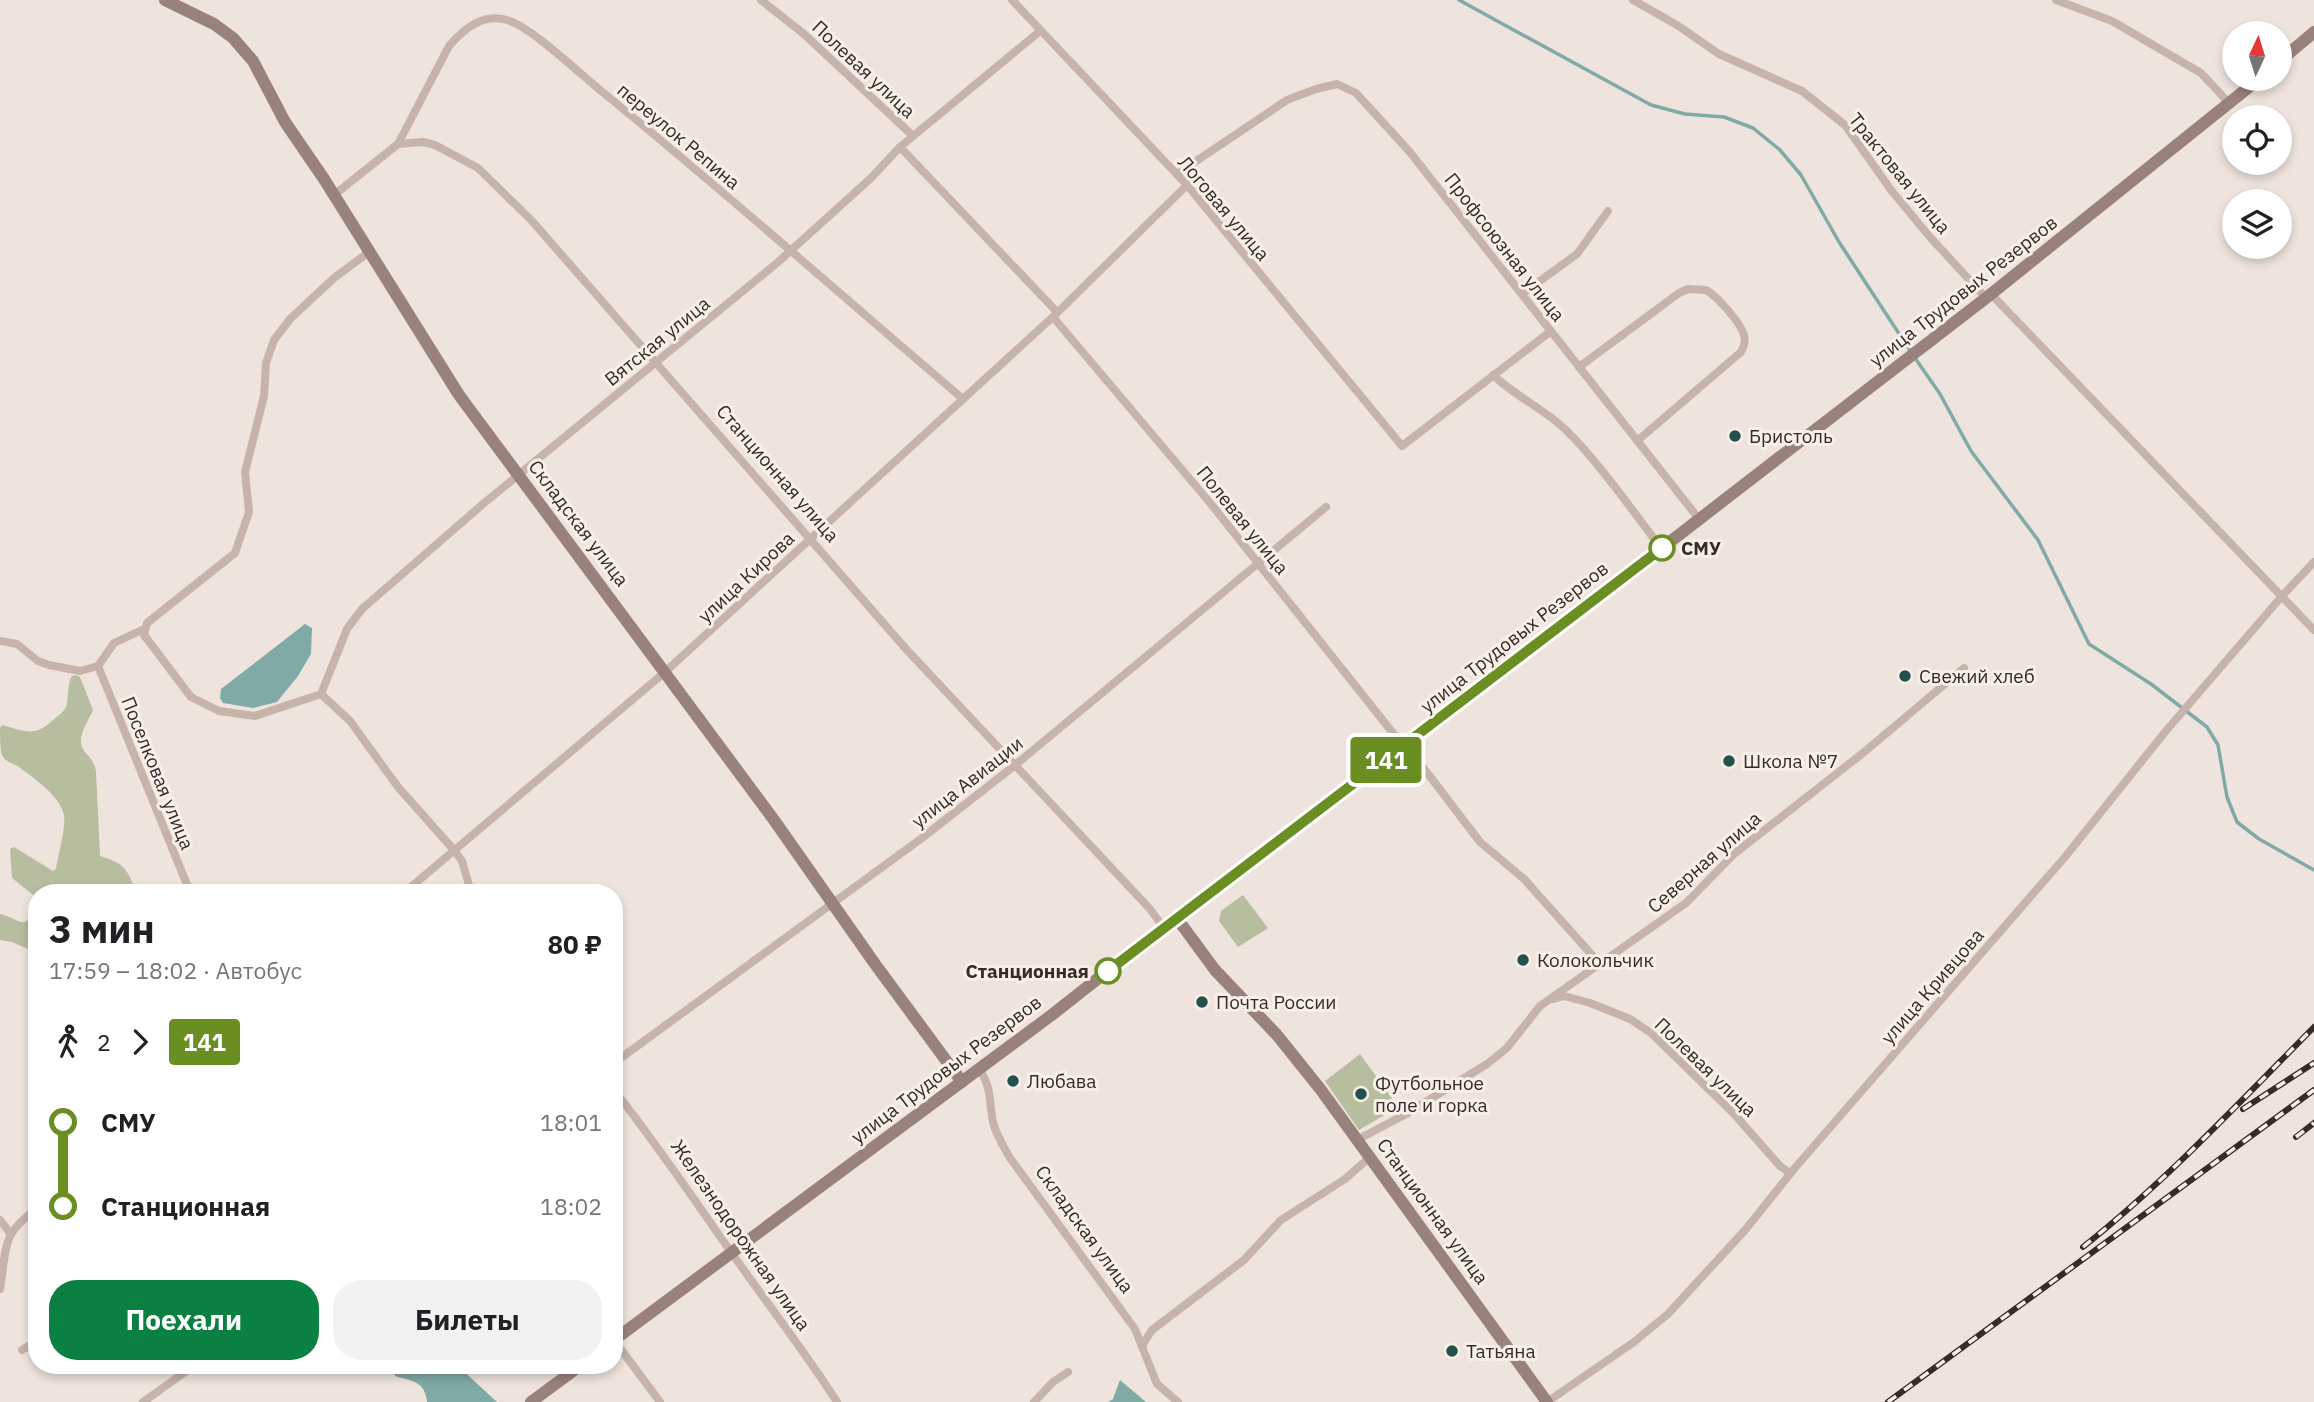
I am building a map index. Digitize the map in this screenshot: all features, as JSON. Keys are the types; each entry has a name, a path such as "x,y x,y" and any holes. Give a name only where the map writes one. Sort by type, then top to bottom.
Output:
{"main road":[{"name":"Складская улица","path":"165,0 214,24 233,38 254,61 285,122 459,395 665,672 962,1082"},
{"path":"2292,51 2314,32"},
{"name":"улица Трудовых Резервов","path":"623,1333 962,1082 1176,917 1405,746 1989,296 2245,91"},
{"name":"Станционная улица","path":"1176,917 1215,970 1277,1035 1370,1157 1547,1402"},
{"path":"531,1402 568,1374"}],"street":[{"name":"Полевая улица","path":"761,0 804,34 913,136"},
{"name":"Логовая улица","path":"1012,0 1187,185 1402,446 1493,375"},
{"name":"Трактовая улица","path":"1633,0 1677,25 1719,54 1802,91 1845,125 1891,190 1929,236 2314,629"},
{"path":"2056,0 2112,22 2201,73 2230,104"},
{"name":"переулок Репина","path":"398,144 454,40 472,24 491,18 504,19 525,29 588,80 963,399"},
{"name":"Вятская улица","path":"321,694 337,651 354,618 519,474 790,251 913,136 1040,31"},
{"name":"Профсоюзная улица","path":"1177,174 1287,100 1316,89 1336,85 1345,87 1364,100 1409,151 1699,519"},
{"name":"Станционная улица","path":"398,144 416,142 435,145 478,168 532,221 906,649 1150,909 1164,928"},
{"path":"334,195 398,144"},
{"name":"Полевая улица","path":"900,148 1055,315 1212,504 1480,842 1524,879 1600,964"},
{"name":"улица Кирова","path":"414,884 665,672 1055,315 1187,185"},
{"path":"1522,294 1577,254 1608,211"},
{"path":"369,251 290,318 274,340 246,472 249,512 236,552 147,623 144,635 191,697 205,706 236,715 255,716 321,694 350,721 398,787 454,850 462,861 469,884"},
{"path":"1579,367 1688,289 1706,290 1730,314 1744,334 1745,342 1741,352 1637,441"},
{"path":"1550,331 1493,375 1567,430 1661,548"},
{"name":"улица Авиации","path":"623,1056 894,860 1014,766 1326,507"},
{"name":"улица Кривцова","path":"1547,1402 1634,1342 1668,1314 1746,1229 1790,1173 2065,857 2165,732 2281,596 2314,562"},
{"path":"0,641 18,644 38,661 63,670 80,671 98,666 114,643 144,629"},
{"name":"Поселковая улица","path":"98,666 187,884"},
{"name":"Северная улица","path":"1357,1140 1488,1064 1507,1048 1534,1012 1547,1001 1686,903 1734,854 1863,753 1964,668"},
{"name":"Полевая улица","path":"1547,1001 1558,997 1575,998 1637,1023 1663,1043 1735,1115 1780,1166 1790,1173"},
{"name":"Складская улица","path":"979,1069 988,1083 992,1097 994,1126 1010,1158 1135,1329 1147,1365 1157,1384 1178,1402"},
{"name":"Железнодорожная улица","path":"623,1101 654,1140 732,1253 802,1347 836,1402"},
{"path":"1142,1346 1152,1331 1244,1260 1281,1220 1345,1179 1370,1157"},
{"path":"0,1289 7,1240 10,1233 28,1215"},
{"path":"0,1220 10,1233"},
{"path":"22,1350 28,1346"},
{"path":"623,1352 660,1402"},
{"path":"1034,1402 1053,1382 1068,1372"},
{"path":"144,1402 183,1374"}],"green space":[{"path":"72,676 80,677 93,710 81,742 96,771 100,856 124,868 133,884 28,884 28,891 12,878 10,849 14,847 53,871 56,869 62,842 64,815 62,808 46,788 4,758 0,728 2,725 29,732 46,726 65,708"},
{"path":"1243,895 1268,928 1238,947 1219,921 1221,911"},
{"path":"0,914 25,922 28,920 28,949 0,940"},
{"name":"Футбольное поле и горка","path":"1360,1054 1398,1107 1359,1130 1325,1081"}],"water":[{"path":"305,624 312,628 311,654 298,676 277,702 253,708 223,703 220,698 221,689"},
{"path":"467,1374 497,1402 427,1402 420,1386 395,1376"},
{"path":"1120,1380 1146,1402 1108,1402 1113,1399"}],"waterway":[{"path":"1459,0 1651,105 1685,114 1724,117 1753,128 1780,150 1801,175 1839,242 1911,352"},
{"path":"1915,358 1940,394 1971,451 2038,540 2089,644 2151,684 2207,727 2218,745 2227,797 2237,822 2259,839 2314,870"}],"railway":[{"path":"2083,1247 2173,1168 2314,1027"},
{"path":"2243,1109 2314,1063"},
{"path":"1888,1402 2314,1090"},
{"path":"2296,1137 2314,1123"}],"bus line":[{"name":"141","path":"1108,971 1662,548"}],"place":[{"name":"Бристоль","path":"1735,436"},
{"name":"СМУ","path":"1662,548"},
{"name":"Свежий хлеб","path":"1905,676"},
{"name":"Школа №7","path":"1729,761"},
{"name":"Колокольчик","path":"1523,960"},
{"name":"Станционная","path":"1108,971"},
{"name":"Почта России","path":"1202,1002"},
{"name":"Любава","path":"1013,1081"},
{"name":"Футбольное поле и горка","path":"1361,1094"},
{"name":"Татьяна","path":"1452,1351"}]}
